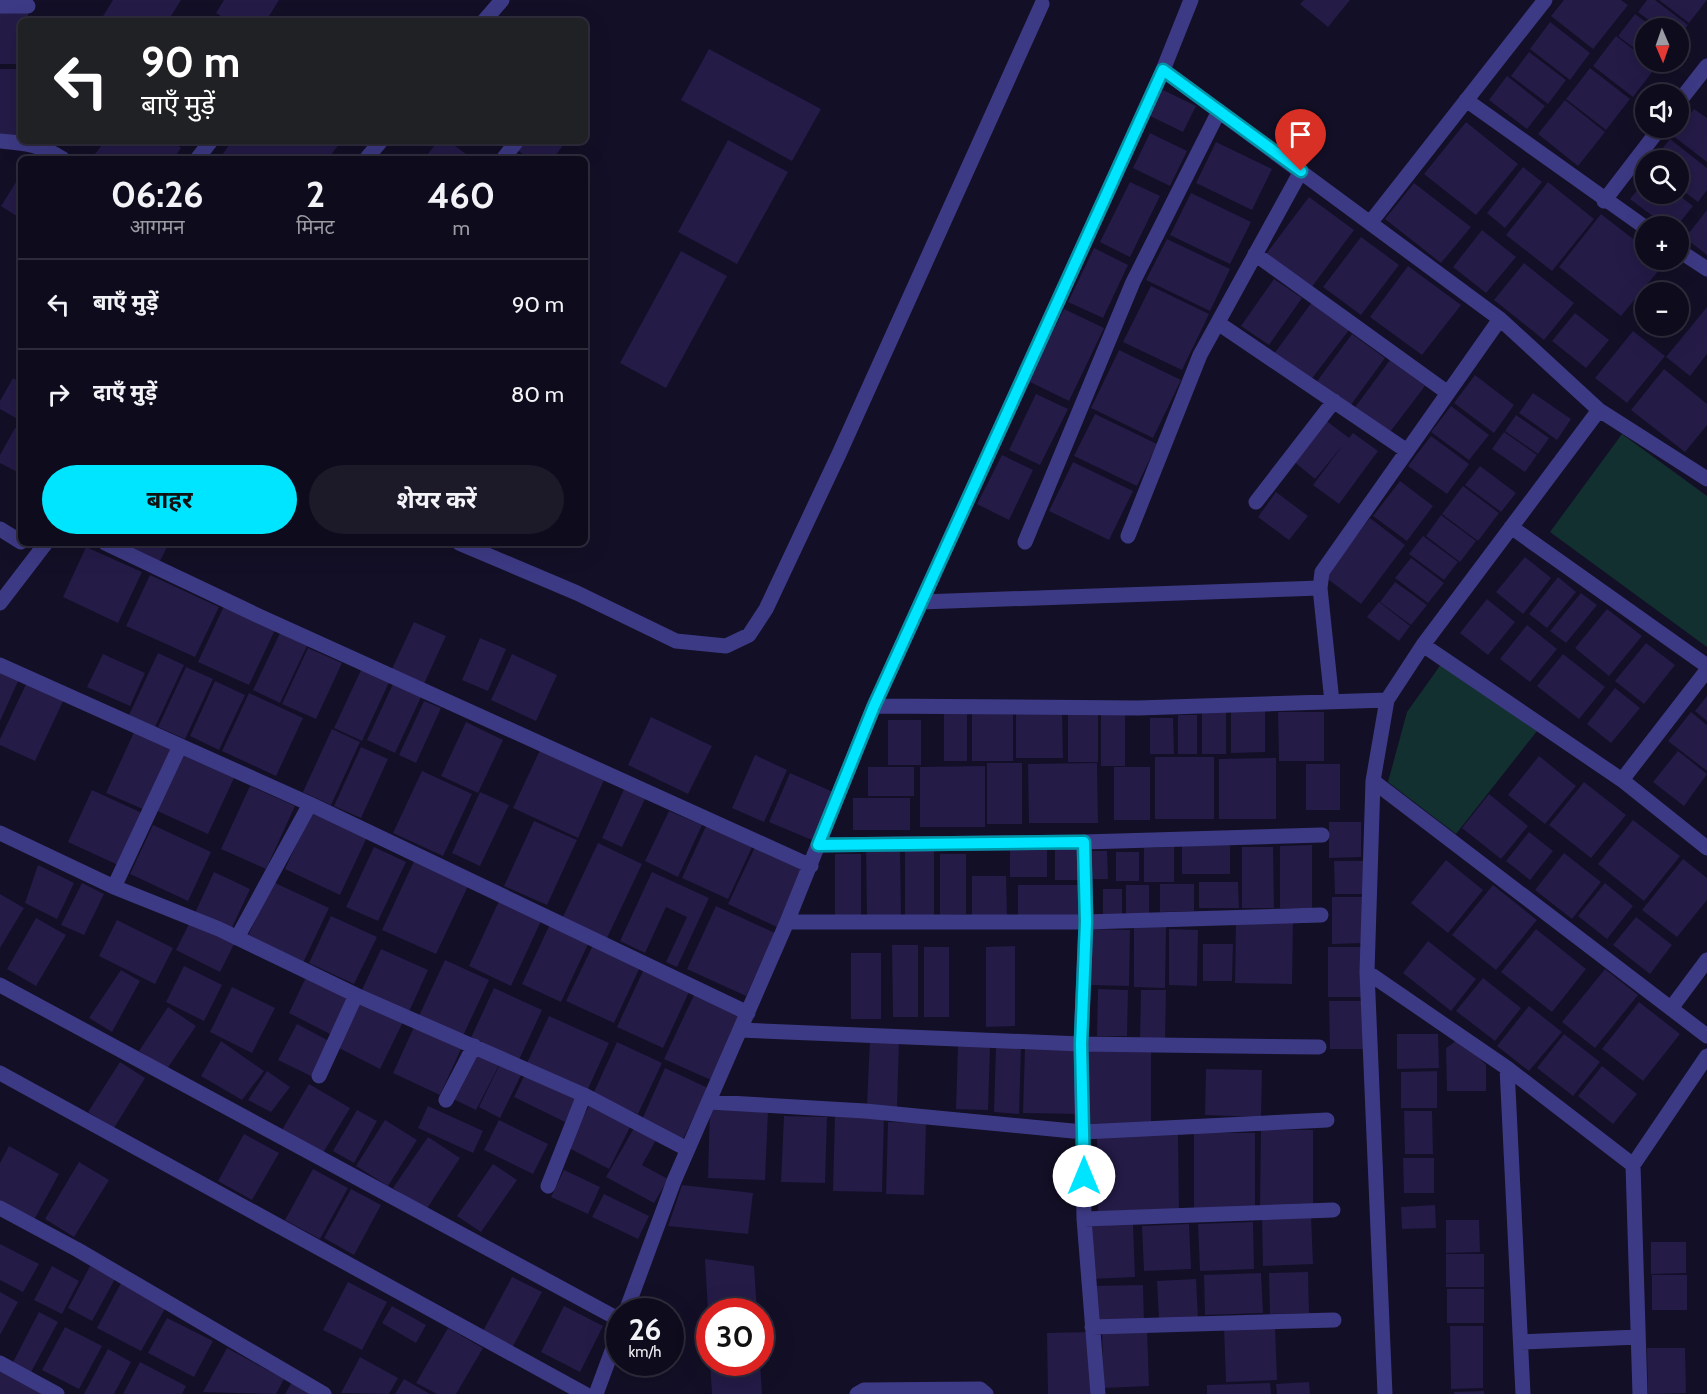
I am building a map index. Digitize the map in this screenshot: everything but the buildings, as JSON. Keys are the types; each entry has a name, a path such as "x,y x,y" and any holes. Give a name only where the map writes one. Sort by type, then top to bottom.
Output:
{"street":[{"path":"487,18 502,0"},
{"path":"631,1298 687,1149 710,1102 811,866 874,706 1163,70 1191,0"},
{"path":"1370,223 1545,0"},
{"path":"466,546 578,593 676,641 726,646 749,635 766,609 839,454 1042,4"},
{"path":"0,6 28,6"},
{"path":"1689,89 1707,66"},
{"path":"1163,70 1500,319 1599,410 1707,479"},
{"path":"1466,100 1604,201 1635,221"},
{"path":"1025,542 1133,282 1219,111"},
{"path":"1604,201 1652,138"},
{"path":"0,141 18,143"},
{"path":"29,144 47,149 58,156"},
{"path":"199,156 209,144"},
{"path":"368,156 378,144"},
{"path":"505,156 515,144"},
{"path":"1128,536 1200,355 1301,171"},
{"path":"1255,254 1448,393"},
{"path":"1689,258 1707,270"},
{"path":"1332,702 1320,588 1322,572 1500,319"},
{"path":"1218,323 1407,451"},
{"path":"1256,502 1334,401"},
{"path":"1385,1394 1367,972 1372,781 1387,700 1424,645 1599,410"},
{"path":"1511,527 1707,668 1622,780"},
{"path":"0,529 18,540"},
{"path":"111,546 261,617 811,866"},
{"path":"0,603 42,548"},
{"path":"921,602 1320,588"},
{"path":"1424,645 1622,780 1707,848"},
{"path":"0,665 310,804 748,1013"},
{"path":"874,706 1138,708 1387,700"},
{"path":"114,887 180,746"},
{"path":"1372,781 1707,1036"},
{"path":"237,938 310,804"},
{"path":"0,833 114,887 237,938 356,994 584,1095 687,1149"},
{"path":"818,845 1084,842 1322,835"},
{"path":"1084,842 1086,922 1081,1044 1084,1219 1098,1394"},
{"path":"787,922 1086,922 1321,915"},
{"path":"1671,1007 1707,960"},
{"path":"1367,972 1507,1068 1633,1165"},
{"path":"0,985 606,1312"},
{"path":"319,1076 356,994"},
{"path":"740,1030 1081,1044 1319,1047"},
{"path":"446,1100 474,1046"},
{"path":"1640,1394 1633,1165 1707,1056"},
{"path":"1507,1068 1523,1394"},
{"path":"0,1073 585,1394"},
{"path":"548,1186 584,1095"},
{"path":"710,1102 865,1111 1083,1132 1327,1120"},
{"path":"0,1208 78,1250 324,1394"},
{"path":"1084,1219 1333,1210"},
{"path":"1092,1327 1334,1320"},
{"path":"1521,1342 1638,1338"},
{"path":"0,1363 57,1394"},
{"path":"596,1394 606,1367"},
{"path":"857,1394 864,1390 980,1389 986,1394"}],"green space":[{"path":"1622,434 1707,496 1707,647 1550,532"},
{"path":"1444,660 1537,731 1456,834 1388,782 1407,712"}],"route":[{"path":"1084,1176 1081,1044 1086,922 1083,879 1084,842 818,845 874,706 1163,70 1301,171"}]}
